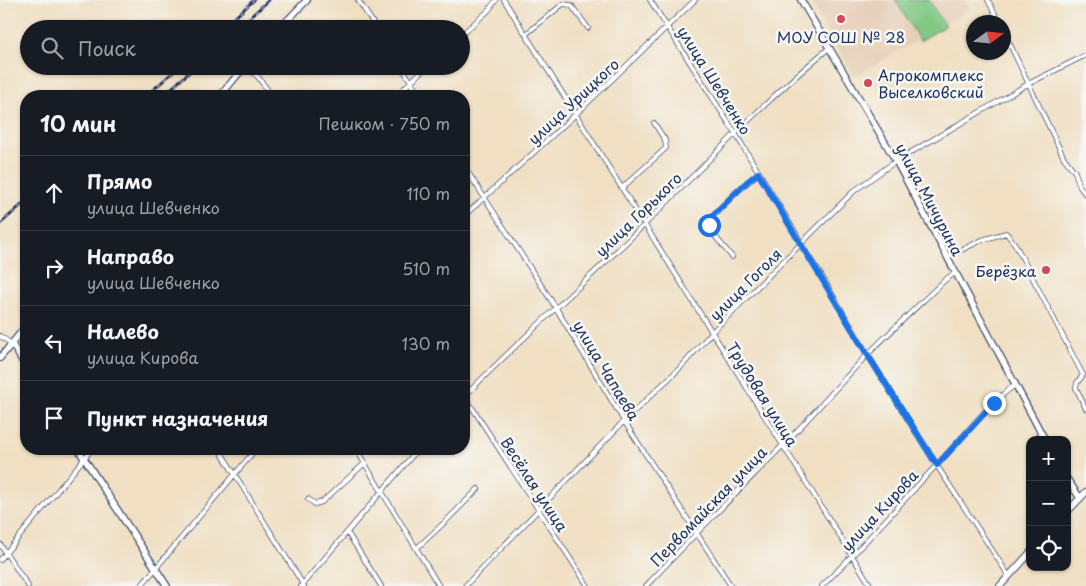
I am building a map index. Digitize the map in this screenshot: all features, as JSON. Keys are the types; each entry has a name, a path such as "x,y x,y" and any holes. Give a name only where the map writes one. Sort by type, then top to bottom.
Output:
{"main road":[{"path":"1071,508 1086,492"},
{"path":"1000,586 1026,557"}],"street":[{"path":"288,20 307,0"},
{"path":"358,0 371,20"},
{"path":"470,27 488,11 496,0"},
{"name":"Трудовая улица","path":"505,0 871,586"},
{"name":"улица Шевченко","path":"650,0 735,134 937,465 1009,576"},
{"name":"улица Урицкого","path":"470,210 576,114 695,0"},
{"name":"улица Мичурина","path":"801,0 896,161 1043,436"},
{"path":"988,0 996,15"},
{"path":"526,34 563,4 571,5 588,28"},
{"path":"1011,47 1064,158 1075,172 1080,187 1086,195"},
{"name":"улица Горького","path":"470,390 645,224 771,99 829,48"},
{"name":"улица Гоголя","path":"465,586 624,421 682,366 712,332 854,191 896,161 1028,84 1086,55"},
{"path":"225,90 238,75"},
{"path":"255,75 267,90"},
{"path":"406,75 416,90"},
{"path":"402,90 416,75"},
{"path":"622,187 666,148 665,140 654,123"},
{"path":"732,257 710,230 709,221 733,195 758,173"},
{"name":"улица Чапаева","path":"470,175 556,308 624,421 731,586"},
{"path":"947,257 982,240 1006,233 1015,244 1083,375 1076,388 1086,409"},
{"name":"Первомайская улица","path":"646,586 868,354 946,279 955,273"},
{"path":"0,358 20,334"},
{"path":"0,336 12,344 20,357"},
{"name":"улица Кирова","path":"822,586 852,557 994,403 1015,385"},
{"name":"Весёлая улица","path":"470,405 588,586"},
{"path":"82,455 168,586"},
{"path":"0,560 87,455"},
{"path":"223,455 303,585 413,455"},
{"path":"141,586 251,455"},
{"path":"360,455 440,586"},
{"path":"308,499 315,504 322,502 365,463"},
{"path":"1068,481 1080,498"},
{"path":"416,548 478,489"},
{"path":"347,532 381,586"},
{"path":"0,544 28,586"}],"shaded area":[{"path":"810,0 965,0 970,9 854,77"}],"green space":[{"path":"895,0 929,0 945,26 920,41"}],"railway":[{"path":"232,20 254,0"},
{"path":"247,20 269,0"},
{"path":"153,90 170,75"},
{"path":"170,90 186,75"},
{"path":"0,224 20,206"}],"place":[{"name":"МОУ СОШ № 28","path":"841,19"},
{"name":"Агрокомплекс Выселковский","path":"868,83"},
{"name":"Берёзка","path":"1046,270"}],"route":[{"path":"709,225 713,215 758,173 855,331 864,349 937,465 967,430 994,403"}]}
